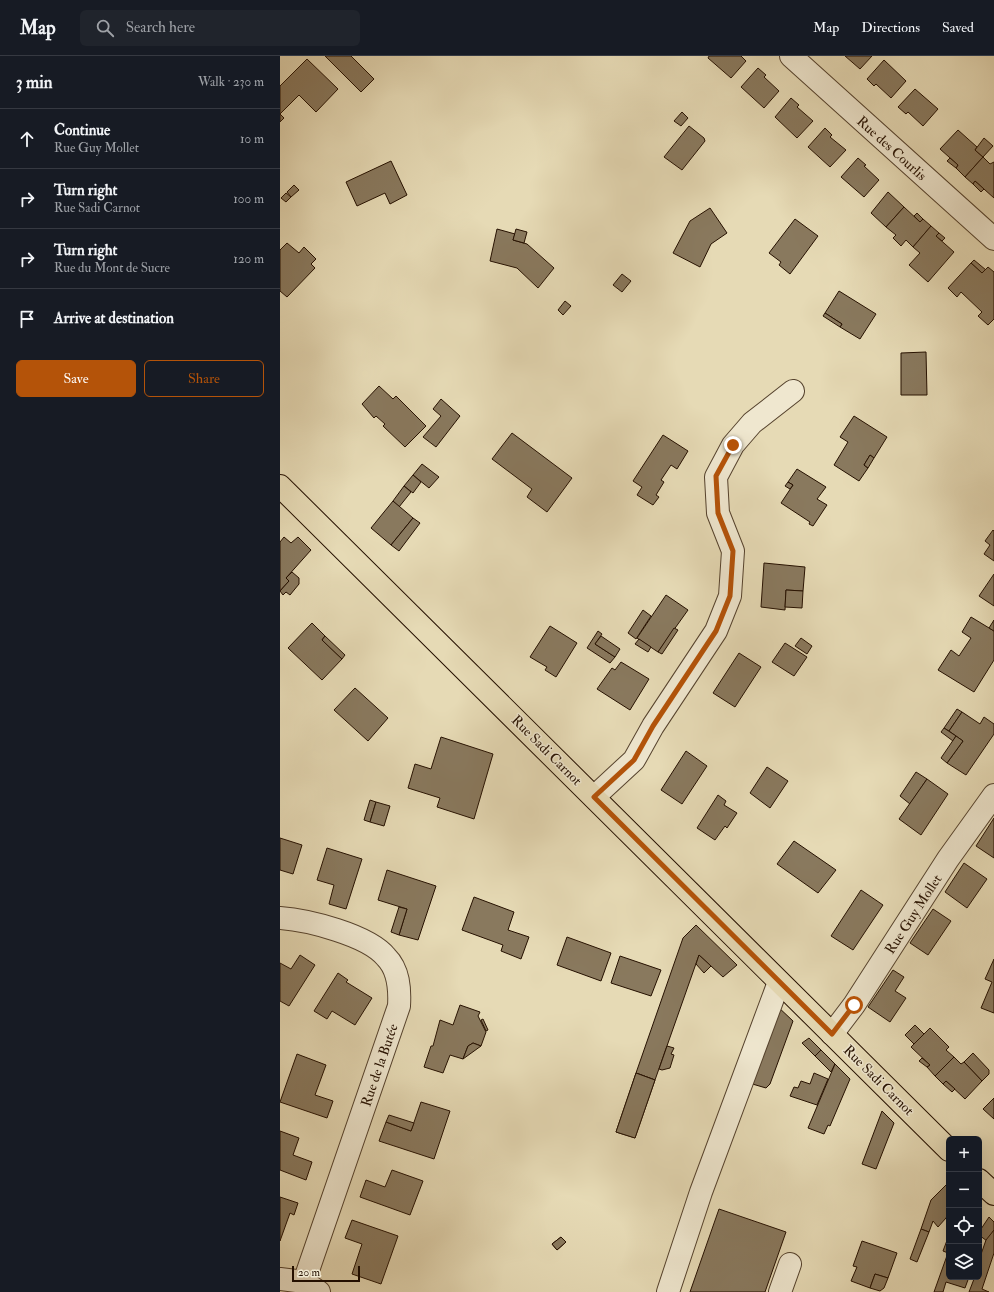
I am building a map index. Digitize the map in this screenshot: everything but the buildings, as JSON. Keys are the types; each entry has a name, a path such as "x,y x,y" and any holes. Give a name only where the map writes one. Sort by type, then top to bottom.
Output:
{"main road":[{"name":"Rue Sadi Carnot","path":"280,486 946,1147"},
{"path":"982,1183 994,1194"}],"street":[{"name":"Rue des Courlis","path":"791,56 990,227"},
{"path":"594,797 634,760 653,726 716,631 730,596 733,551 718,513 716,476 733,445 752,423 793,391"},
{"name":"Rue Guy Mollet","path":"832,1034 854,1005 948,859 994,795"},
{"name":"Rue de la Butée","path":"280,918 336,930 374,946 387,957 400,987 399,1006 312,1287"},
{"path":"668,1292 704,1185 779,982"},
{"path":"780,1292 790,1264"},
{"path":"280,1279 312,1287"}],"route":[{"path":"733,445 716,476 718,513 733,551 730,596 716,631 653,726 634,760 594,797 832,1034 854,1005"}]}
